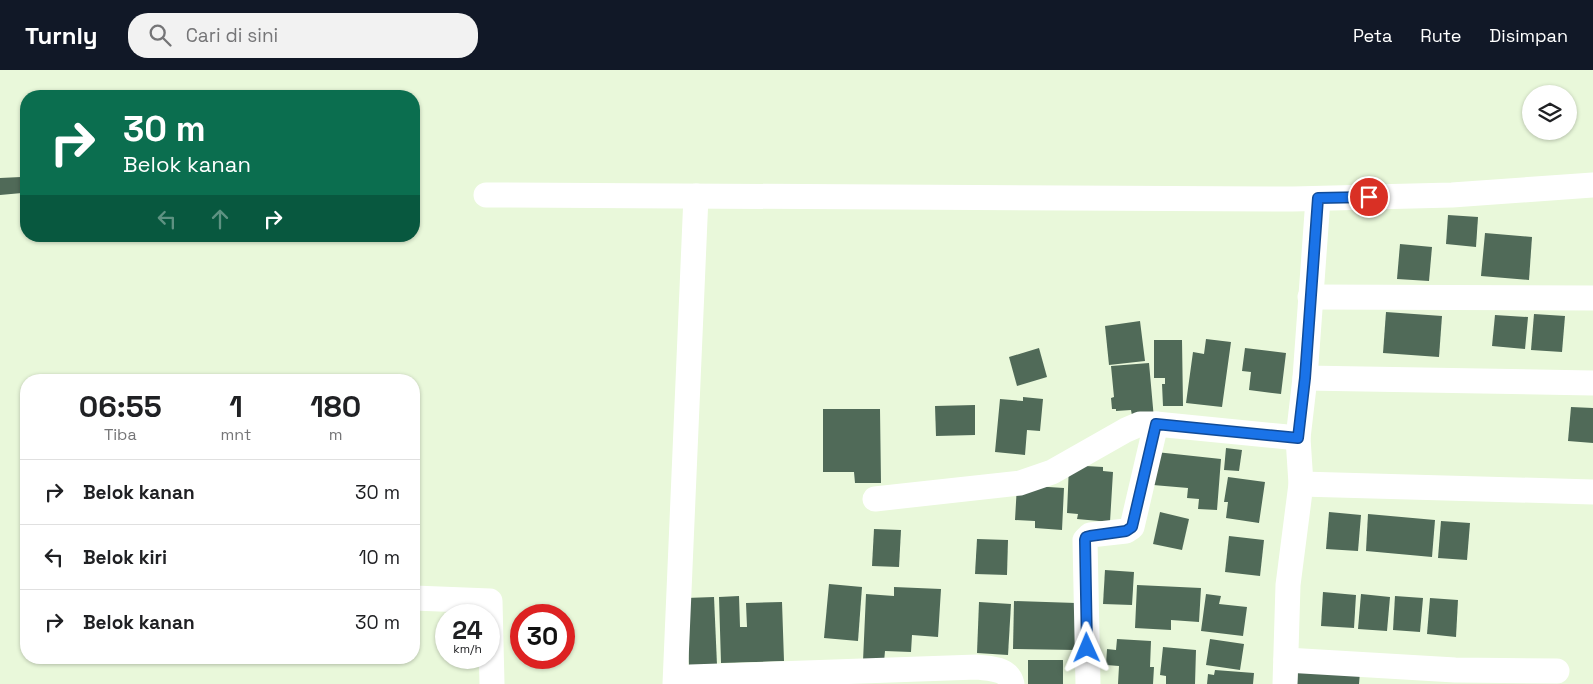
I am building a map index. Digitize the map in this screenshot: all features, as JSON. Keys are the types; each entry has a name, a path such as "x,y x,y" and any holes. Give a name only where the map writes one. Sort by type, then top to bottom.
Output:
{"street":[{"path":"486,195 1318,198 1452,195 1593,185"},
{"path":"675,684 696,196"},
{"path":"1318,198 1305,378 1298,438 1301,484 1288,585 1285,672 1454,677 1557,670"},
{"path":"1310,297 1593,298"},
{"path":"1305,378 1593,383"},
{"path":"875,498 1020,483 1052,472 1140,424 1298,438"},
{"path":"1088,684 1085,540 1086,537 1126,531 1132,527 1156,424"},
{"path":"1301,484 1593,492"},
{"path":"420,598 490,602 492,684"},
{"path":"682,684 690,677 977,667 1006,673 1010,677 1012,684"}],"building":[{"path":"20,177 20,193 0,195 0,178"},
{"path":"1448,215 1478,217 1476,247 1446,244"},
{"path":"1485,233 1532,237 1529,280 1481,276"},
{"path":"1400,244 1432,247 1429,281 1397,279"},
{"path":"1386,312 1442,316 1439,357 1383,353"},
{"path":"1534,314 1565,316 1562,352 1531,350"},
{"path":"1495,315 1528,317 1525,349 1492,346"},
{"path":"1140,321 1145,361 1109,365 1105,326"},
{"path":"1206,339 1231,342 1222,407 1186,403 1193,352 1204,354"},
{"path":"1154,340 1182,340 1183,406 1163,406 1162,384 1165,384 1165,378 1154,378"},
{"path":"1039,348 1047,377 1017,386 1009,357"},
{"path":"1245,348 1286,353 1281,394 1249,390 1251,372 1242,371"},
{"path":"1149,363 1154,419 1133,421 1131,410 1116,411 1116,409 1112,409 1111,398 1114,397 1111,366"},
{"path":"1023,397 1043,399 1040,431 1027,430 1025,455 995,452 1000,399 1023,401"},
{"path":"975,405 975,435 936,436 935,406"},
{"path":"1571,407 1593,408 1593,443 1568,441"},
{"path":"823,409 880,409 881,483 855,483 854,472 823,472"},
{"path":"1226,448 1242,450 1239,471 1224,470"},
{"path":"1156,452 1221,459 1217,510 1198,509 1199,499 1187,498 1188,488 1153,485"},
{"path":"1069,465 1103,467 1103,471 1113,472 1110,522 1077,519 1078,514 1067,513"},
{"path":"1228,477 1265,482 1259,523 1226,518 1228,502 1224,502"},
{"path":"1017,485 1064,488 1062,530 1035,528 1035,521 1015,520"},
{"path":"1160,512 1189,519 1182,550 1153,544"},
{"path":"1329,512 1361,515 1358,551 1326,549"},
{"path":"1368,514 1435,520 1432,557 1366,551"},
{"path":"1441,521 1470,523 1467,560 1438,558"},
{"path":"874,529 901,530 899,567 872,566"},
{"path":"1229,536 1264,540 1260,576 1225,572"},
{"path":"977,539 1008,540 1007,575 975,574"},
{"path":"1105,570 1134,572 1132,605 1103,604"},
{"path":"829,584 862,587 858,641 824,638"},
{"path":"1137,585 1201,588 1199,622 1171,620 1171,630 1135,628"},
{"path":"894,587 941,589 938,637 912,635 911,652 885,651 884,662 863,661 866,594 894,596"},
{"path":"1323,592 1356,595 1354,628 1321,626"},
{"path":"1206,594 1221,596 1219,604 1247,607 1243,636 1201,631"},
{"path":"1361,594 1390,597 1387,631 1358,629"},
{"path":"739,596 740,627 747,627 746,603 782,602 784,661 721,663 719,597"},
{"path":"1395,596 1423,598 1420,632 1393,630"},
{"path":"714,597 717,665 689,666 686,598"},
{"path":"1430,598 1458,600 1456,637 1427,634"},
{"path":"1014,601 1076,603 1075,650 1013,649"},
{"path":"979,602 1011,604 1008,655 977,653"},
{"path":"1117,639 1151,641 1150,667 1154,667 1153,684 1118,684 1119,666 1106,665 1107,649 1116,650"},
{"path":"1210,639 1244,644 1240,670 1206,665"},
{"path":"1163,647 1196,650 1195,684 1166,684 1166,676 1160,675"},
{"path":"1028,660 1063,660 1063,684 1028,684"},
{"path":"1298,668 1360,672 1359,684 1297,684"},
{"path":"1215,670 1254,673 1253,684 1207,684 1208,674 1214,675"}],"route":[{"path":"1087,648 1085,540 1086,537 1126,531 1132,527 1156,424 1298,438 1305,378 1318,198 1369,197"}]}
